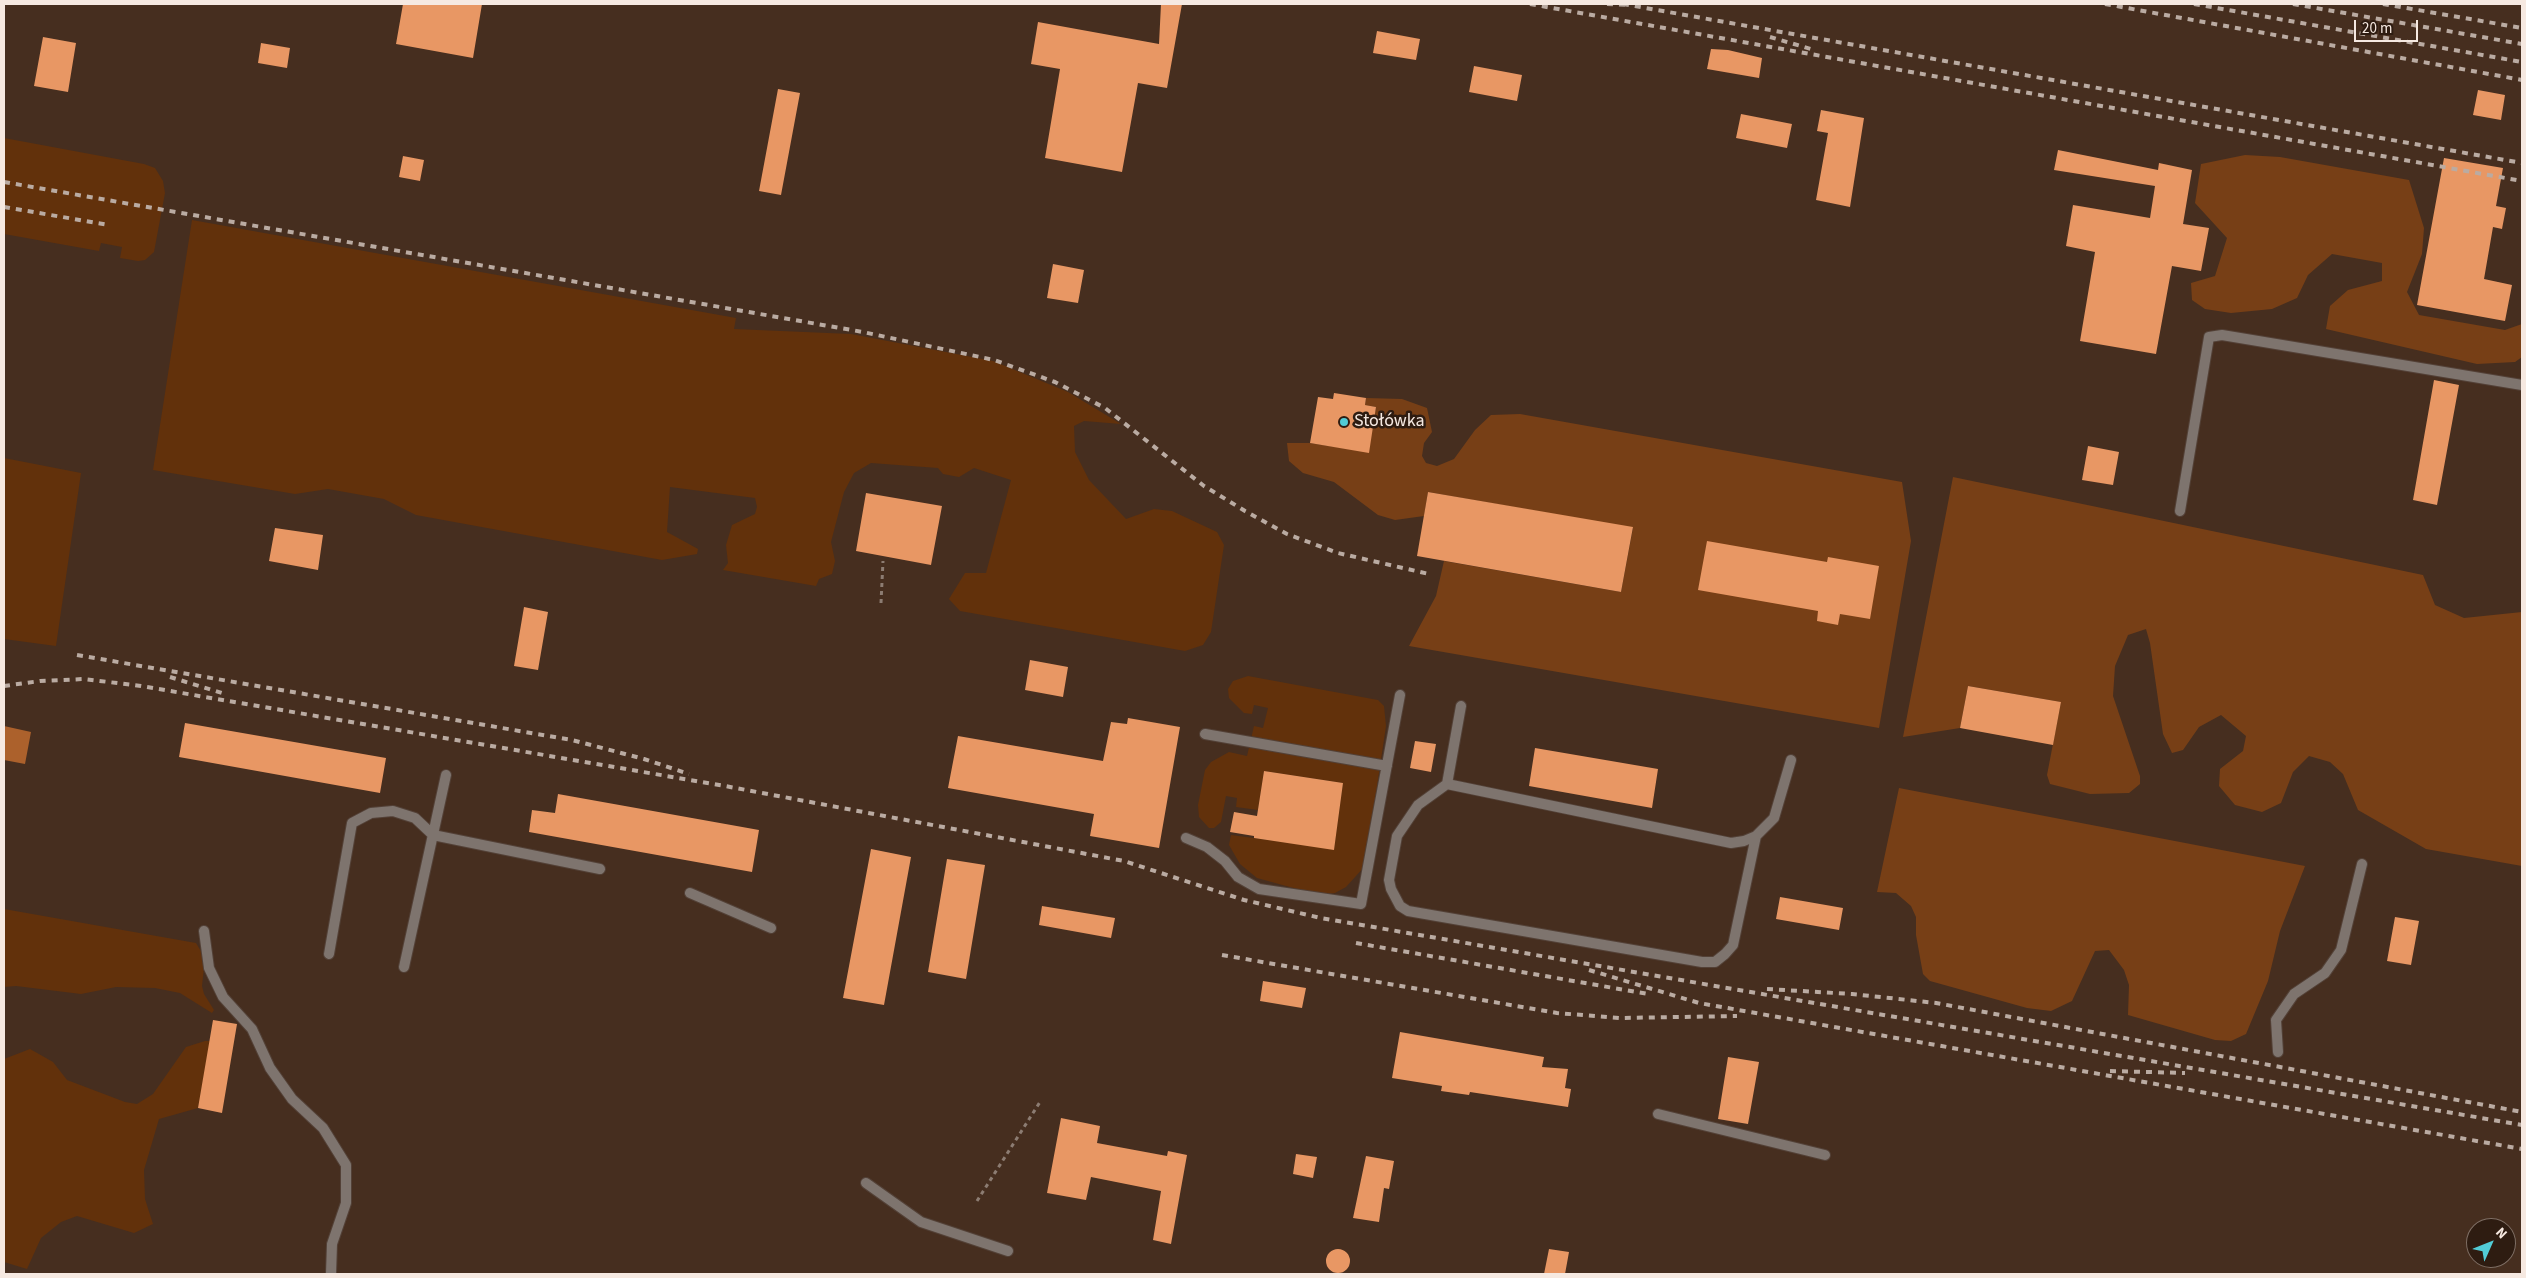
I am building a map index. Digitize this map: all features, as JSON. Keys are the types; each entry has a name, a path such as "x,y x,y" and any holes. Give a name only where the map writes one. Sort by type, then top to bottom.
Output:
{"lane":[{"path":"2180,511 2209,336 2222,335 2522,385"},
{"path":"1186,838 1207,847 1225,862 1238,877 1260,889 1361,904 1400,695"},
{"path":"1462,706 1447,784 1418,805 1397,836 1389,880 1390,889 1400,906 1408,911 1702,962 1715,962 1732,945 1756,836"},
{"path":"1205,734 1387,766"},
{"path":"1447,784 1731,843 1744,841 1756,836 1774,818 1790,760"},
{"path":"404,967 446,775"},
{"path":"329,954 352,824 370,813 393,811 415,818 433,835 600,868"},
{"path":"2278,1052 2276,1020 2294,994 2325,973 2341,950 2362,864"},
{"path":"690,893 771,928"},
{"path":"204,932 209,968 223,997 252,1029 270,1068 292,1099 323,1128 346,1165 346,1203 332,1244 331,1274"},
{"path":"1658,1114 1825,1155"},
{"path":"866,1183 921,1222 1008,1251"}],"path":[{"path":"881,603 883,561"},
{"path":"977,1200 1040,1102"}],"shaded area":[{"path":"4,4 2522,4 2522,1274 4,1274"},
{"path":"4,138 144,164 155,168 163,181 165,193 154,252 145,260 138,261 120,258 122,247 101,243 99,251 4,234"},
{"path":"2245,155 2280,157 2409,180 2424,228 2422,254 2407,292 2419,315 2505,330 2522,324 2522,357 2515,362 2477,364 2326,329 2330,306 2348,290 2382,281 2382,263 2332,254 2308,275 2297,298 2272,309 2231,313 2205,309 2192,300 2191,283 2215,276 2227,238 2195,203 2201,164"},
{"path":"192,220 736,318 734,329 851,334 993,361 1068,392 1121,424 1084,421 1074,426 1075,452 1089,480 1126,519 1154,509 1172,511 1217,532 1224,545 1211,632 1203,645 1185,651 960,611 949,599 965,573 986,573 1011,480 974,468 959,477 943,474 938,468 871,463 854,473 844,492 831,542 835,561 832,574 819,579 816,586 723,570 728,563 726,545 732,525 755,514 757,507 755,498 670,487 667,532 698,549 697,554 662,560 416,515 384,499 328,489 295,494 153,470"},
{"path":"1366,398 1402,399 1427,408 1432,432 1424,443 1422,456 1426,463 1437,466 1454,459 1475,430 1491,415 1520,414 1902,482 1911,541 1879,728 1409,646 1436,596 1444,561 1621,592 1633,528 1428,492 1424,516 1395,520 1378,515 1334,482 1303,473 1289,461 1287,443 1310,443 1368,452 1376,407 1365,405"},
{"path":"4,458 81,473 56,646 4,639"},
{"path":"1953,477 2423,575 2435,605 2464,618 2522,612 2522,866 2426,849 2358,810 2343,774 2330,762 2309,756 2293,772 2281,803 2262,812 2235,805 2219,786 2220,769 2243,751 2246,736 2221,715 2199,727 2183,750 2172,753 2163,734 2150,643 2146,629 2128,635 2115,666 2113,696 2140,776 2140,784 2129,793 2090,794 2050,784 2047,775 2061,702 1968,686 1960,728 1903,737"},
{"path":"1248,676 1378,700 1384,706 1386,726 1365,866 1346,887 1335,893 1319,895 1257,878 1240,864 1229,845 1231,835 1334,849 1343,783 1264,771 1258,810 1236,807 1237,798 1226,796 1221,822 1214,828 1209,828 1199,817 1198,805 1205,770 1211,762 1229,752 1247,756 1254,726 1263,728 1268,708 1254,705 1252,714 1244,713 1229,698 1228,689 1233,681"},
{"path":"4,726 31,732 25,764 4,760"},
{"path":"1899,788 2305,866 2280,931 2268,981 2246,1034 2231,1041 2215,1040 2128,1015 2129,985 2124,970 2109,950 2095,951 2072,1001 2051,1011 2027,1008 1930,981 1923,974 1916,935 1916,917 1911,906 1896,893 1877,892"},
{"path":"4,909 196,943 205,958 202,986 204,994 214,1010 212,1013 180,993 155,988 116,987 81,994 16,986 4,987"},
{"path":"210,1041 198,1108 159,1119 144,1170 145,1199 153,1224 134,1233 77,1216 61,1222 41,1238 27,1269 4,1262 4,1059 30,1049 53,1062 67,1080 125,1102 137,1104 153,1094 186,1047"}],"building":[{"path":"403,4 482,4 473,58 396,44"},
{"path":"1161,4 1182,4 1167,88 1138,83 1122,172 1045,158 1060,69 1031,64 1038,22 1159,44"},
{"path":"1377,31 1420,39 1416,60 1373,53"},
{"path":"43,37 76,43 68,92 34,86"},
{"path":"261,43 290,48 287,68 258,63"},
{"path":"1711,49 1728,50 1762,58 1759,78 1707,69"},
{"path":"1474,66 1522,75 1517,101 1469,92"},
{"path":"778,89 800,93 781,195 759,191"},
{"path":"2478,90 2505,95 2501,120 2473,115"},
{"path":"1821,110 1864,118 1850,207 1816,200 1828,133 1817,131"},
{"path":"1741,114 1792,124 1787,148 1736,138"},
{"path":"2058,150 2158,170 2159,163 2192,170 2183,224 2209,228 2201,271 2172,266 2156,354 2080,341 2095,252 2066,246 2073,205 2150,218 2155,186 2054,170"},
{"path":"403,156 424,160 420,181 399,177"},
{"path":"2444,158 2503,168 2496,206 2506,208 2502,229 2493,227 2484,279 2512,285 2505,321 2417,305"},
{"path":"1053,264 1084,270 1078,303 1047,298"},
{"path":"2434,380 2459,385 2437,505 2413,500"},
{"path":"1334,393 1366,398 1365,405 1376,407 1369,453 1310,443 1318,397 1333,399"},
{"path":"2088,446 2119,452 2113,485 2082,480"},
{"path":"1428,492 1633,527 1621,592 1417,556"},
{"path":"866,493 942,506 931,565 856,551"},
{"path":"275,528 323,535 318,570 269,561"},
{"path":"1707,541 1827,562 1828,557 1879,566 1870,619 1840,614 1838,625 1817,621 1818,611 1698,590"},
{"path":"524,607 548,612 538,670 514,666"},
{"path":"1030,660 1068,667 1063,697 1025,690"},
{"path":"1968,686 2061,702 2053,745 1960,728"},
{"path":"1128,718 1180,727 1159,848 1090,836 1094,814 948,788 958,736 1103,761 1111,722 1127,724"},
{"path":"185,723 386,758 380,793 179,757"},
{"path":"1415,741 1436,744 1431,772 1410,768"},
{"path":"1535,748 1658,769 1652,808 1529,786"},
{"path":"1264,771 1343,783 1334,850 1254,838 1254,836 1230,832 1234,812 1257,816"},
{"path":"558,794 759,830 752,872 529,832 532,810 555,813"},
{"path":"871,849 911,857 884,1005 843,998"},
{"path":"947,859 985,865 966,979 928,972"},
{"path":"1780,897 1843,908 1839,930 1776,919"},
{"path":"1042,906 1115,918 1111,938 1039,925"},
{"path":"2395,917 2419,921 2411,965 2387,961"},
{"path":"1263,981 1306,988 1302,1008 1260,1001"},
{"path":"213,1020 237,1024 222,1113 198,1108"},
{"path":"1400,1032 1544,1057 1542,1067 1568,1069 1565,1088 1571,1089 1568,1107 1470,1092 1469,1095 1441,1091 1442,1086 1392,1078"},
{"path":"1728,1057 1759,1062 1748,1124 1718,1119"},
{"path":"1061,1118 1100,1126 1097,1143 1167,1156 1168,1151 1187,1155 1171,1244 1153,1240 1161,1191 1091,1177 1086,1200 1047,1193"},
{"path":"1296,1154 1317,1157 1313,1178 1293,1174"},
{"path":"1366,1156 1394,1161 1389,1189 1384,1188 1379,1222 1353,1218"},
{"path":"1338,1249 1343,1250 1349,1256 1349,1266 1343,1272 1338,1273 1333,1272 1327,1266 1326,1261 1327,1256 1333,1250"},
{"path":"1549,1249 1569,1252 1565,1274 1544,1274"}],"railway":[{"path":"1530,4 2522,181"},
{"path":"1607,4 1629,5"},
{"path":"1623,4 2522,163"},
{"path":"2105,4 2522,80"},
{"path":"2194,4 2522,62"},
{"path":"2293,4 2522,44"},
{"path":"2383,4 2522,28"},
{"path":"1770,37 1811,49"},
{"path":"4,182 863,332 994,360 1055,382 1105,408 1204,486 1287,534 1338,553 1429,574"},
{"path":"4,207 109,225"},
{"path":"77,655 572,740 644,759 689,774"},
{"path":"170,677 222,693"},
{"path":"4,686 40,681 84,679 141,686 725,786 1124,861 1244,900 1321,918 2522,1125"},
{"path":"1356,943 1648,994"},
{"path":"1222,955 1557,1013 1619,1018 1737,1016"},
{"path":"1589,970 1699,1003 2522,1149"},
{"path":"1767,989 1852,994 1936,1003 2522,1112"},
{"path":"2110,1071 2185,1073"}],"place":[{"name":"Stołówka","path":"1344,422"}]}
